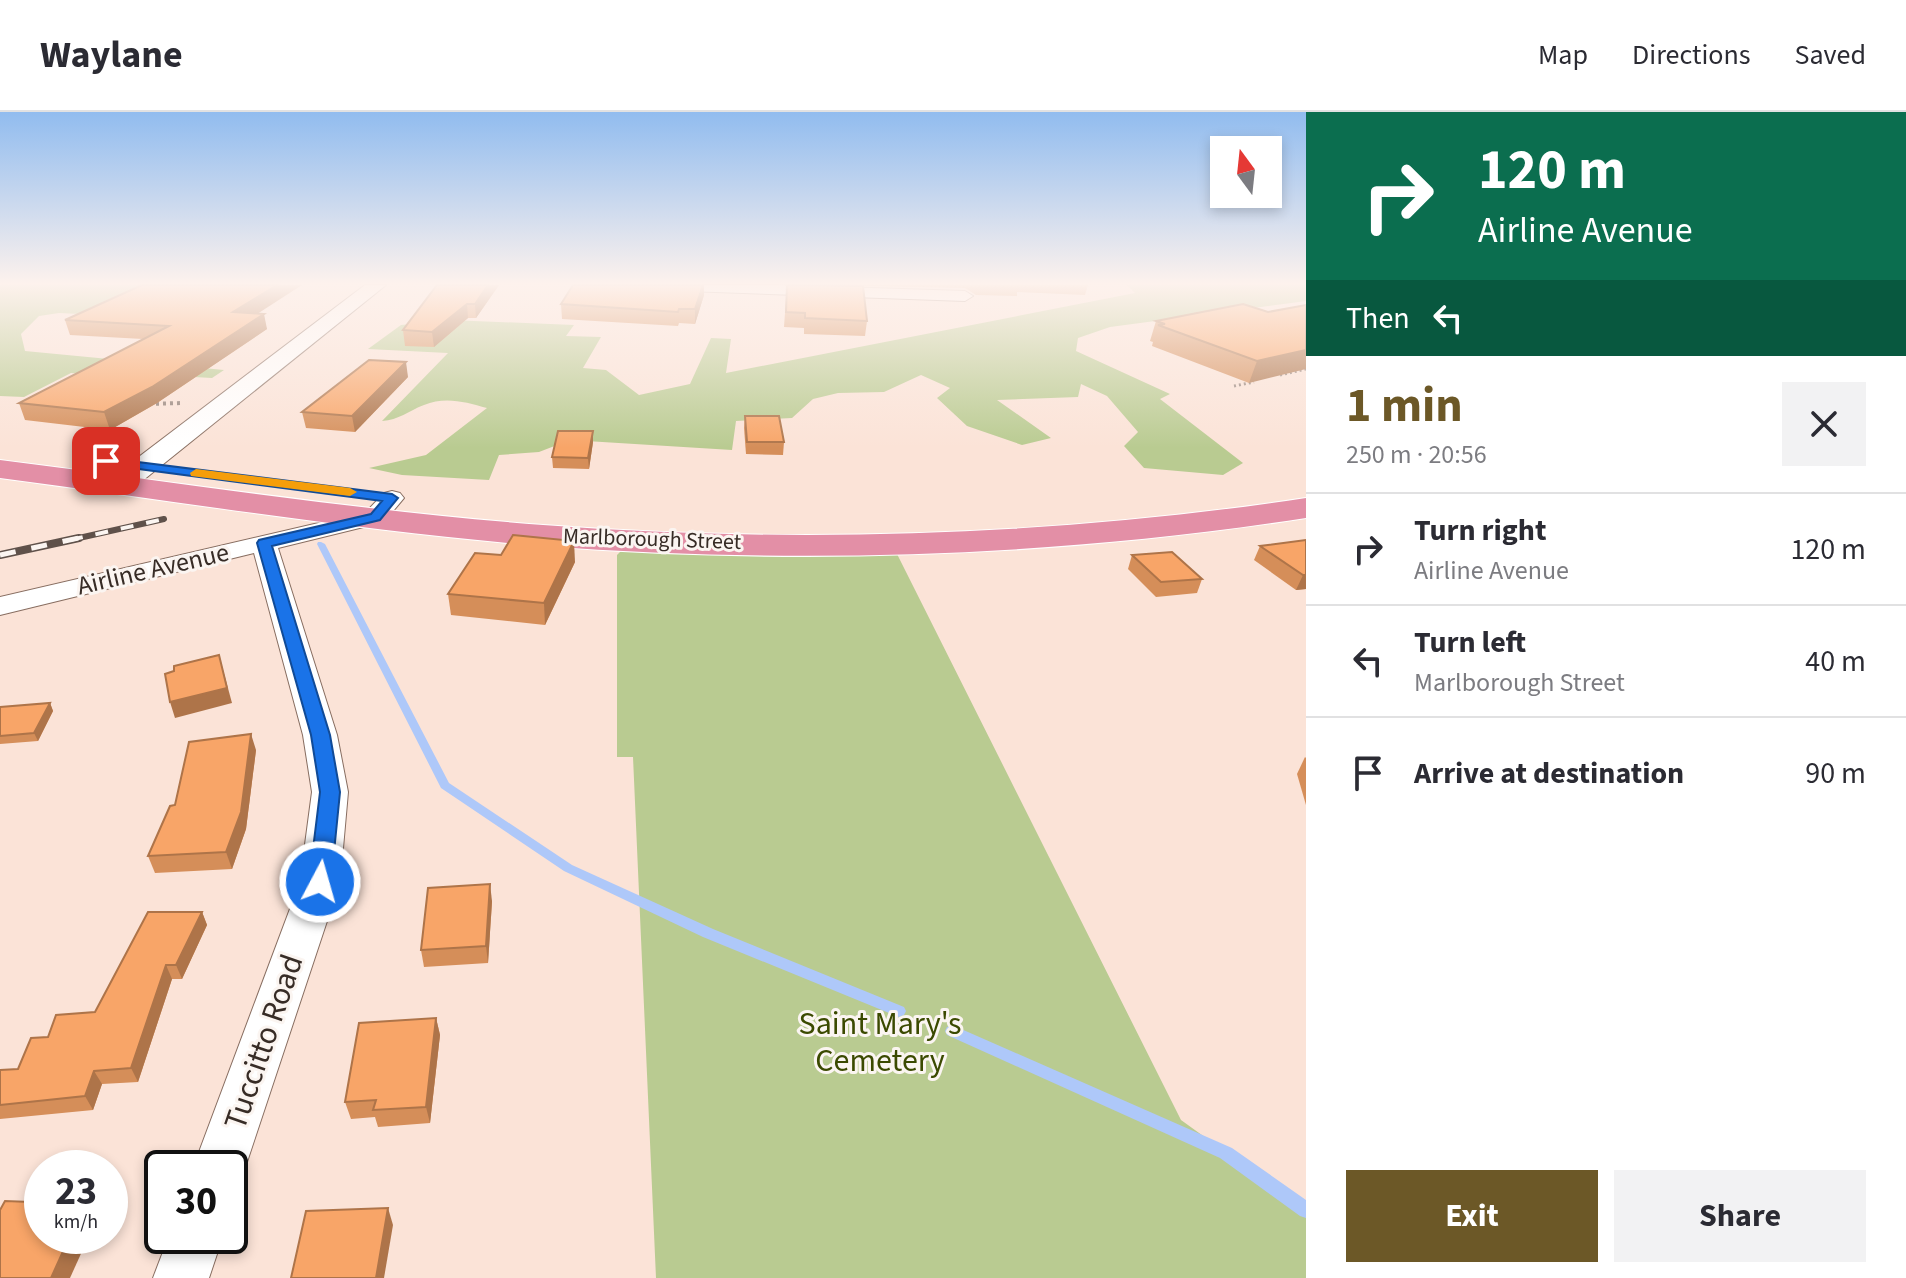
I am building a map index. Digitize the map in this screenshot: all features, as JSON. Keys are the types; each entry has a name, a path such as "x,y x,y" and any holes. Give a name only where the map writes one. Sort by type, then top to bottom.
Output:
{"highway":[{"name":"Marlborough Street","path":"0,448 133,475 384,507 520,533 624,539 985,543 1221,521 1306,508"},
{"name":"Marlborough Street","path":"0,469 133,475"},
{"name":"Marlborough Street","path":"384,507 653,519 894,521 1086,513 1306,485"}],"street":[{"path":"133,475 306,339"},
{"name":"Airline Avenue","path":"0,606 264,543 384,507"},
{"name":"Tuccitto Road","path":"225,1150 320,882 330,792 320,735 264,543"},
{"path":"181,1278 190,1254"}],"path":[{"path":"1280,375 1306,369"},
{"path":"1234,386 1254,382"},
{"path":"140,403 164,406 172,401 191,404"}],"green space":[{"path":"0,339 22,339 25,351 224,370 212,378 171,381 71,373 24,397 0,396"},
{"path":"381,339 600,339 583,368 606,370 639,395 690,384 710,339 731,339 726,373 898,339 1078,339 1076,351 1170,394 1160,399 1243,463 1223,475 1144,468 1124,446 1138,432 1107,396 1081,384 1078,397 997,400 1051,438 1022,445 967,426 937,398 950,388 921,375 884,392 838,393 813,399 792,418 736,421 732,450 570,440 539,452 499,455 489,480 402,475 369,468 426,455 487,408 448,400 424,405 382,421 448,353 368,349"},
{"name":"Saint Mary's Cemetery","path":"625,547 897,554 1181,1120 1306,1210 1306,1278 656,1278 633,757 617,757 617,555"}],"building":[{"path":"143,339 225,339 152,387 104,412 19,403"},
{"path":"1198,339 1306,339 1306,350 1257,361"},
{"path":"369,360 406,362 352,416 302,412"},
{"path":"745,416 779,416 784,442 747,442"},
{"path":"558,431 593,431 588,458 552,457"},
{"path":"513,535 574,541 544,603 448,594 475,553 501,555"},
{"path":"1306,540 1306,575 1260,546"},
{"path":"1172,552 1202,579 1161,582 1132,555"},
{"path":"219,655 227,688 170,702 165,674 174,671 174,666"},
{"path":"50,703 34,733 0,736 0,707"},
{"path":"251,734 241,812 226,852 148,856 170,806 175,805 189,742"},
{"path":"490,884 486,946 421,950 428,888"},
{"path":"148,912 202,912 176,965 166,965 131,1068 94,1071 85,1096 0,1105 0,1070 18,1069 31,1038 48,1037 56,1015 95,1012"},
{"path":"436,1018 426,1107 373,1110 376,1100 345,1102 359,1023"},
{"path":"5,1201 24,1202 24,1254 62,1254 51,1278 0,1278 0,1210"},
{"path":"388,1208 376,1278 291,1278 306,1211"}],"waterway":[{"path":"321,544 445,785 568,868 708,933 899,1011"},
{"path":"952,1031 1226,1153 1306,1210"}],"railway":[{"path":"78,538 164,519"},
{"path":"0,555 78,538"},
{"path":"70,540 78,538"}],"slow traffic":[{"path":"196,473 350,492"}],"route":[{"path":"106,461 392,498 375,517 264,543 320,735 330,792 320,882"}]}
